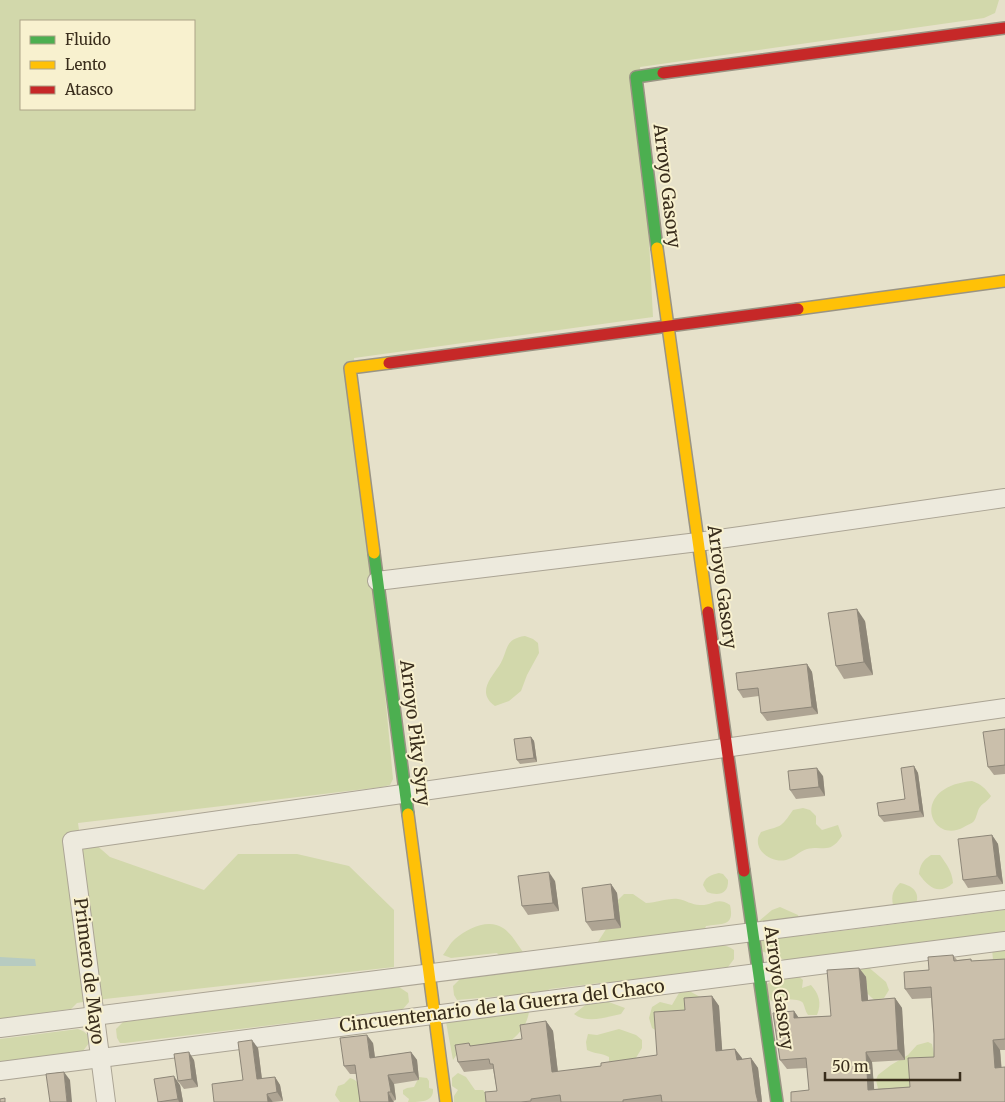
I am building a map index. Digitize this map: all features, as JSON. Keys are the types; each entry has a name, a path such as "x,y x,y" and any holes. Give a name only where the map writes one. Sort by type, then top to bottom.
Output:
{"street":[{"name":"Arroyo Gasory","path":"776,1102 754,933 667,326 636,77 1005,28"},
{"path":"667,326 1005,281"},
{"name":"Arroyo Piky Syry","path":"446,1102 350,368 667,326"},
{"path":"377,581 698,542 1005,498"},
{"path":"405,793 1005,708"},
{"name":"Primero de Mayo","path":"106,1102 72,840 405,793"},
{"path":"0,1028 1005,900"},
{"name":"Cincuentenario de la Guerra del Chaco","path":"0,1071 1005,941"}],"green space":[{"path":"0,0 999,0 995,13 984,18 640,67 653,317 354,358 393,779 390,785 78,823 79,830 110,857 204,890 238,854 297,854 349,866 394,910 394,967 96,1000 77,1003 71,1009 0,1019"},
{"path":"525,636 538,643 539,653 521,691 509,701 495,706 487,696 486,691 489,681 502,661 510,643"},
{"path":"972,781 978,783 991,796 980,807 972,822 952,831 942,829 935,822 932,813 933,803 939,793 952,785"},
{"path":"803,808 810,810 816,816 816,824 822,830 838,825 842,836 830,847 807,849 786,860 776,860 763,853 758,844 761,832 780,826 793,810"},
{"path":"931,855 940,855 949,868 953,883 948,887 943,889 934,888 926,883 919,874 922,863"},
{"path":"719,873 723,874 728,880 727,889 718,894 707,892 703,885 705,880"},
{"path":"900,883 909,886 917,894 915,907 900,911 893,905 893,893"},
{"path":"624,894 633,894 646,903 674,899 697,905 718,901 725,902 730,905 731,917 729,921 706,926 699,943 701,948 718,945 726,946 734,950 734,959 728,967 712,969 705,975 664,978 650,977 641,978 628,984 608,982 550,989 529,1003 528,1016 524,1027 506,1044 457,1054 453,1060 446,1022 512,995 457,1000 454,995 453,986 460,979 498,974 502,959 497,953 451,958 443,955 453,941 472,928 491,924 506,930 523,952 557,956 560,966 589,962 594,948 610,923 615,903"},
{"path":"780,907 798,915 801,924 801,936 1005,910 1005,932 785,960 756,949 759,921 772,910"},
{"path":"1005,941 1005,981 993,960 992,949"},
{"path":"867,966 886,982 889,990 884,998 875,1000 872,998 844,971"},
{"path":"797,975 803,980 802,988 811,985 816,992 819,999 817,1015 808,1015 803,1003 798,1000 783,999 771,1001 763,987 777,977"},
{"path":"399,987 408,993 409,1002 403,1009 125,1043 120,1043 117,1038 116,1029 123,1022"},
{"path":"684,991 691,992 704,999 661,1033 652,1028 649,1018 652,1007 660,1002 672,1005 679,993"},
{"path":"606,1001 625,1008 621,1014 597,1019 585,1019 574,1014 588,1003"},
{"path":"78,1029 88,1035 89,1043 83,1051 0,1062 0,1039"},
{"path":"619,1029 636,1035 642,1040 642,1048 634,1061 609,1065 609,1057 587,1050 588,1034 597,1035"},
{"path":"928,1042 932,1044 935,1059 911,1099 888,1102 880,1097 876,1080 878,1075 908,1055 917,1045"},
{"path":"458,1073 466,1077 475,1090 483,1090 488,1096 489,1102 454,1102 454,1096 458,1090 452,1086 452,1078"},
{"path":"419,1077 427,1078 429,1088 433,1089 433,1093 429,1099 408,1102 409,1099 403,1094 403,1090 414,1087"},
{"path":"350,1078 357,1081 361,1102 340,1102 335,1095 338,1086 344,1084"}],"shaded area":[{"path":"0,957 35,959 36,966 0,966"}],"building":[{"path":"857,609 864,662 836,666 828,613"},
{"path":"807,664 812,707 761,713 758,688 738,690 736,673"},
{"path":"1005,729 1005,765 988,767 983,732"},
{"path":"531,737 534,758 517,760 514,739"},
{"path":"914,766 920,811 879,816 877,803 905,799 901,768"},
{"path":"817,768 819,787 790,790 788,771"},
{"path":"992,835 997,876 963,880 958,839"},
{"path":"549,872 553,903 522,906 518,876"},
{"path":"611,884 615,919 586,922 582,888"},
{"path":"953,955 954,961 1005,959 1005,1039 993,1040 995,1068 1005,1067 1005,1102 791,1102 791,1092 809,1090 806,1058 780,1060 773,1013 794,1011 794,1018 831,1016 827,970 859,968 862,1001 895,998 898,1050 866,1052 868,1090 910,1087 908,1058 934,1057 934,1034 931,987 905,989 904,972 929,970 928,957"},
{"path":"712,996 716,1051 735,1049 737,1060 751,1058 758,1102 662,1102 661,1095 623,1100 623,1102 561,1102 560,1095 521,1102 486,1102 485,1092 497,1091 493,1064 490,1064 489,1059 458,1062 455,1045 469,1043 470,1046 522,1039 520,1025 546,1021 552,1072 601,1066 601,1063 657,1055 654,1012 685,1010 684,998"},
{"path":"367,1035 370,1058 411,1052 414,1072 388,1075 391,1092 388,1092 389,1102 360,1102 355,1065 344,1066 340,1038"},
{"path":"252,1040 257,1079 275,1077 277,1092 267,1094 268,1102 214,1102 212,1084 243,1080 238,1042"},
{"path":"189,1052 192,1079 178,1081 174,1054"},
{"path":"64,1072 67,1102 50,1102 46,1074"},
{"path":"174,1076 178,1099 158,1102 154,1079"},
{"path":"5,1098 5,1102 0,1102 0,1099"}],"traffic: fast":[{"path":"657,248 636,77 663,73"},
{"path":"374,553 408,814"},
{"path":"744,871 777,1102"}],"traffic: slow":[{"path":"657,248 708,612"},
{"path":"798,309 1005,281"},
{"path":"374,553 350,368 389,363"},
{"path":"408,814 446,1102"}],"traffic: jam":[{"path":"663,73 1005,28"},
{"path":"389,363 798,309"},
{"path":"708,612 744,871"}]}
